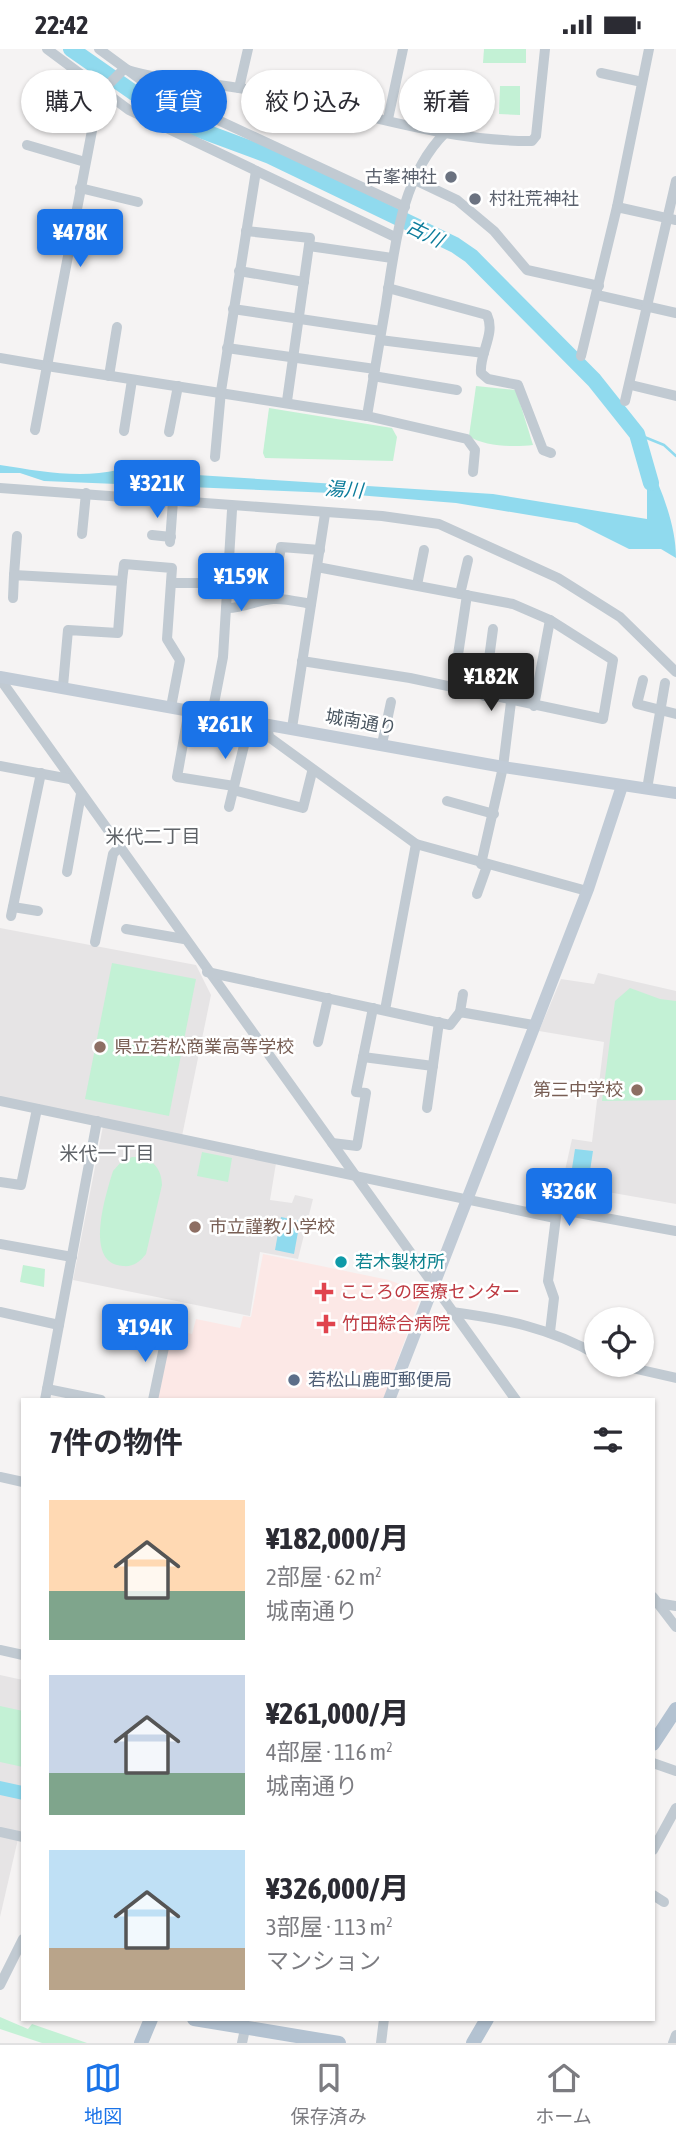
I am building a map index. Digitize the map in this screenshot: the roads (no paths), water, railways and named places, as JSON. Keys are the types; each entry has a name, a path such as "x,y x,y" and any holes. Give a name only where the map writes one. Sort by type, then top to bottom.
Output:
{"main road":[{"name":"城南通り","path":"0,678 63,686 503,767 676,793"},
{"path":"390,1398 587,891 622,786"},
{"path":"655,1741 676,1709"},
{"path":"141,2043 150,2021"},
{"path":"200,2021 243,2036 339,2043"},
{"path":"473,2043 486,2021"}],"street":[{"path":"48,49 74,70"},
{"path":"99,49 124,69 215,121 405,207"},
{"path":"239,88 248,49"},
{"path":"367,416 396,237 415,180 432,146 445,133 485,141 532,141 536,136 545,49"},
{"path":"581,356 617,207 649,49"},
{"path":"388,119 400,50"},
{"path":"124,69 148,76 239,88 399,122"},
{"path":"117,76 124,69"},
{"path":"601,73 642,82"},
{"path":"117,102 396,237"},
{"path":"35,430 92,133"},
{"path":"27,145 85,162"},
{"path":"215,457 227,348 256,171"},
{"path":"415,180 457,200 494,231 527,269 647,307 676,313"},
{"path":"625,401 631,385 647,307 672,219 676,181"},
{"path":"80,188 138,202"},
{"path":"617,207 672,219"},
{"path":"246,231 310,239 287,401"},
{"path":"309,246 392,258"},
{"path":"239,271 304,282"},
{"path":"388,288 486,315 490,331 481,373 488,379 518,385 537,440 543,450 551,453"},
{"path":"233,309 484,353"},
{"path":"109,376 117,327"},
{"path":"227,348 457,390"},
{"path":"0,358 132,380 287,401 467,439 474,445 473,472"},
{"path":"124,431 132,380"},
{"path":"631,385 676,394"},
{"path":"169,432 178,386"},
{"path":"0,488 325,514 382,516 439,524 558,578 620,617 676,672"},
{"path":"82,534 86,493"},
{"path":"152,535 171,539 173,501"},
{"path":"212,714 223,657 232,510"},
{"path":"292,728 325,514"},
{"path":"13,598 17,536"},
{"path":"272,599 281,547 320,550"},
{"path":"417,585 424,550"},
{"path":"453,688 468,560"},
{"path":"63,686 68,630 118,633 124,564 172,568 167,639 180,660 171,707"},
{"path":"302,661 603,719 613,660 550,620 513,604 317,567"},
{"path":"14,575 122,581"},
{"path":"171,583 227,583"},
{"path":"226,608 240,608 248,603 263,603 272,599 311,604"},
{"path":"534,705 550,620"},
{"path":"484,696 493,629"},
{"path":"0,678 207,972 515,1398"},
{"path":"643,680 637,704 676,714"},
{"path":"647,789 665,683"},
{"path":"382,744 391,702"},
{"path":"477,894 503,767 511,702"},
{"path":"188,710 177,777 234,788 303,808 312,772"},
{"path":"229,807 250,721"},
{"path":"267,724 269,737 312,772 416,844 484,865 587,891"},
{"path":"0,766 70,779"},
{"path":"38,911 12,912 40,773"},
{"path":"67,872 81,794"},
{"path":"447,801 494,814"},
{"path":"385,1010 416,844"},
{"path":"95,942 113,854 118,847"},
{"path":"126,929 184,939"},
{"path":"207,972 450,1025 460,1012 463,994"},
{"path":"318,1042 328,998"},
{"path":"332,1143 357,1146 366,1093 356,1091 373,1008"},
{"path":"460,1012 533,1025"},
{"path":"427,1108 439,1022"},
{"path":"363,1057 433,1066"},
{"path":"0,1101 555,1218"},
{"path":"0,1182 21,1185 37,1109"},
{"path":"79,1398 46,1395 97,1121"},
{"path":"550,1332 554,1297 548,1281 557,1209 676,1231"},
{"path":"0,1247 72,1257"},
{"path":"0,1312 59,1325"},
{"path":"452,1312 550,1332 584,1349"},
{"path":"153,1398 167,1333"},
{"path":"654,1373 676,1378"},
{"path":"0,1477 21,1482"},
{"path":"655,1601 676,1606"},
{"path":"655,1602 676,1627"},
{"path":"0,1650 21,1655"},
{"path":"655,1764 676,1771"},
{"path":"655,1846 676,1808"},
{"path":"0,1832 21,1836"},
{"path":"655,1896 664,1902"},
{"path":"0,1985 21,1942"},
{"path":"380,2043 384,2021"},
{"path":"673,2043 676,2035"}],"water":[{"name":"湯川","path":"647,458 671,520 676,558 661,549 629,549 577,523 456,503 332,493 44,481 20,473 0,473 0,465 74,474 118,470 493,494 647,519"},
{"path":"575,1149 593,1151 588,1184 570,1181"},
{"path":"281,1217 300,1221 294,1254 275,1250"},
{"path":"0,1781 21,1786 21,1800 0,1795"}],"waterway":[{"name":"古川","path":"71,49 173,120 270,156 455,245 471,256 594,380 637,434 651,483"},
{"path":"637,434 664,445 676,456"}],"place":[{"name":"古峯神社","path":"451,177"},
{"name":"村社荒神社","path":"475,199"},
{"name":"県立若松商業高等学校","path":"100,1047"},
{"name":"第三中学校","path":"637,1090"},
{"name":"市立謹教小学校","path":"195,1227"},
{"name":"若木製材所","path":"341,1262"},
{"name":"こころの医療センター","path":"324,1292"},
{"name":"竹田綜合病院","path":"326,1324"},
{"name":"若松山鹿町郵便局","path":"294,1380"}],"district":[{"name":"米代二丁目","path":"153,836"},
{"name":"米代一丁目","path":"107,1153"}]}
